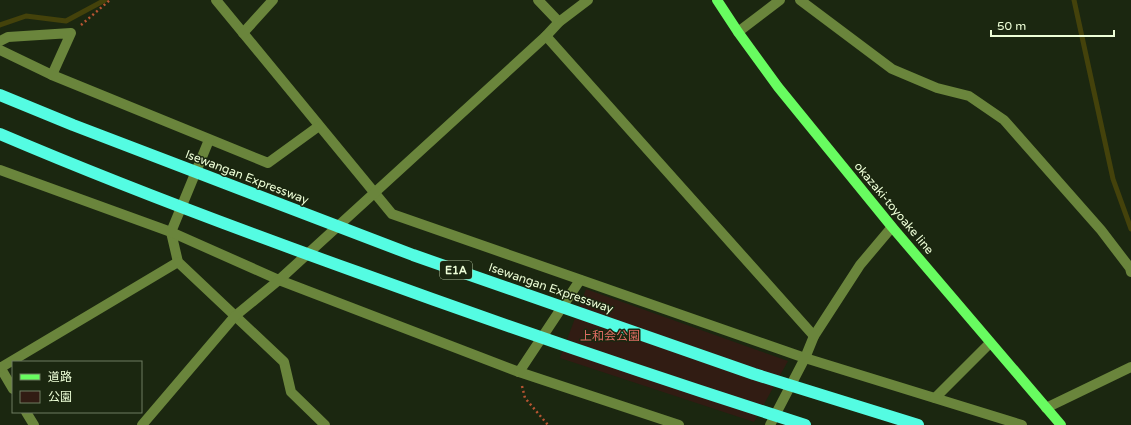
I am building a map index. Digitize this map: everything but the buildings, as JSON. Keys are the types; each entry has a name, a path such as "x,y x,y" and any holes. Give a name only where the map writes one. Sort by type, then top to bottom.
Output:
{"highway":[{"name":"Isewangan Expressway","path":"0,95 81,128 421,258 754,374 918,425"},
{"path":"0,134 61,160 245,231 403,289 581,351 805,425"}],"main road":[{"name":"okazaki-toyoake line","path":"717,0 778,87 892,227 1061,425"}],"street":[{"path":"216,0 392,214 804,358 1022,425"},
{"path":"243,33 273,0"},
{"path":"538,0 559,22"},
{"path":"144,424 235,316 279,280 546,36 559,22 588,0"},
{"path":"738,32 780,0"},
{"path":"800,0 892,69 937,88 969,96 1004,120 1101,230 1130,268 1131,272"},
{"path":"0,41 8,37 71,34 52,75"},
{"path":"546,36 814,336"},
{"path":"0,50 52,75 268,163 319,126"},
{"path":"209,140 171,232 178,262 284,362 291,392 325,425"},
{"path":"0,170 171,232 279,280 519,372 679,425"},
{"path":"770,425 814,336 860,266 892,227"},
{"path":"12,388 0,367 178,262"},
{"path":"519,372 580,280"},
{"path":"935,398 990,343"},
{"path":"1046,408 1131,368"},
{"path":"27,413 34,425"}],"path":[{"path":"71,34 110,0"},
{"path":"519,372 525,398 548,425"}],"green space":[{"name":"上和会公園","path":"586,289 788,361 754,422 560,358"}],"waterway":[{"path":"0,25 26,16 66,21 105,0"},
{"path":"1074,0 1113,179 1131,229"}]}
